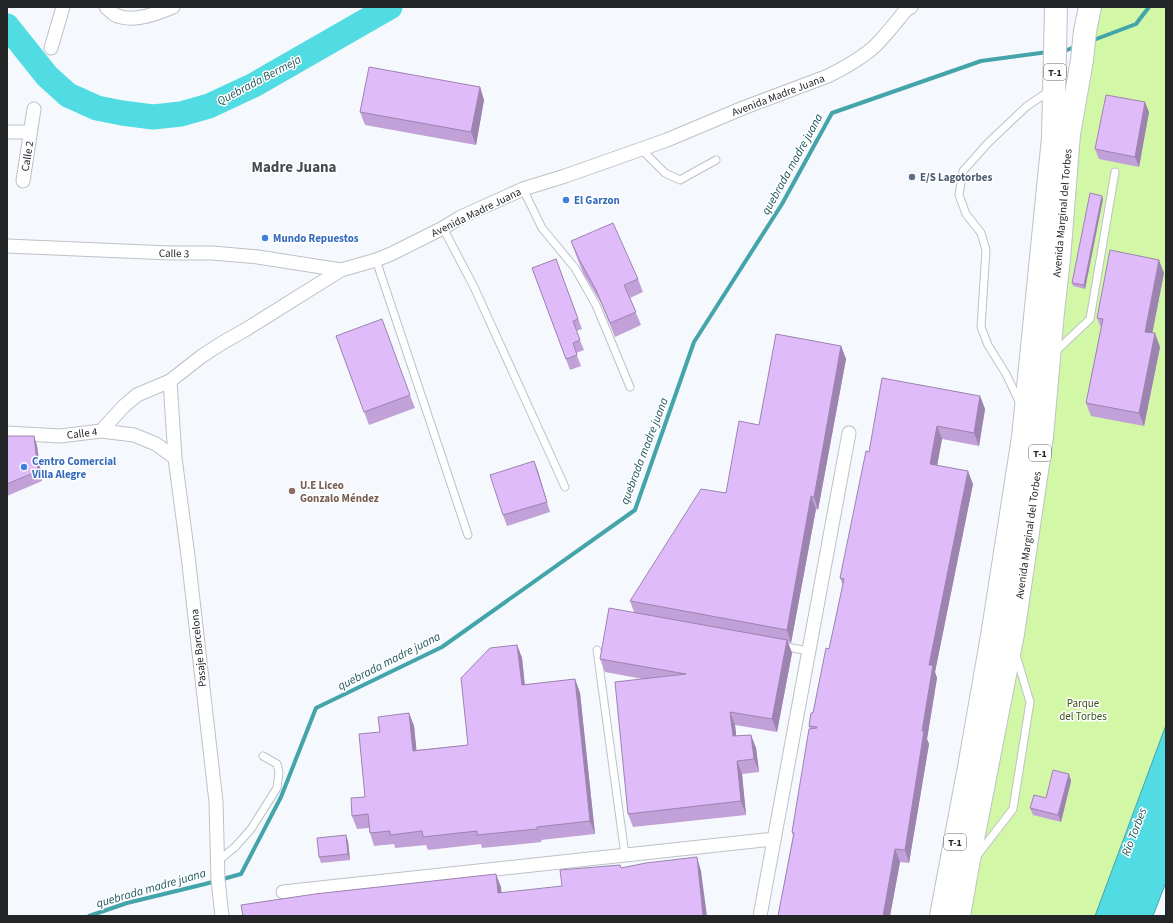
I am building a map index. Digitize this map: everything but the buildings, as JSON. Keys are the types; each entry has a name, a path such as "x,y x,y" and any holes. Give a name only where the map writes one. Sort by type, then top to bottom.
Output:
{"highway":[{"path":"1046,7 1055,32 1065,33 1085,31 1092,20 1097,7"},
{"name":"Avenida Marginal del Torbes","path":"941,916 992,636 1023,437 1053,138 1056,7"},
{"name":"Avenida Marginal del Torbes","path":"959,916 1013,634 1042,437 1069,134 1090,7"}],"street":[{"path":"51,48 63,7"},
{"path":"106,7 115,15 130,18 158,13 173,7"},
{"name":"Avenida Madre Juana","path":"101,431 124,406 137,395 170,381 202,356 222,343 341,270 391,254 443,228 461,217 523,189 642,150 743,108 828,76 841,70 875,46 906,10 911,7"},
{"name":"Calle 2","path":"23,181 34,109"},
{"name":"Calle 2","path":"7,132 30,132"},
{"name":"Calle 3","path":"7,247 170,253 212,253 258,257 341,270"},
{"name":"Pasaje Barcelona","path":"170,381 175,458 188,556 216,802 217,861 222,916"},
{"name":"Calle 4","path":"7,433 60,436 101,431 134,435 156,444 175,458"},
{"path":"760,916 849,433"},
{"path":"283,892 774,839"}],"lane":[{"path":"1025,416 1006,374 988,345 981,327 986,250 980,233 966,214 959,195 963,171 988,143 1027,106 1054,88"},
{"path":"642,150 665,173 680,180 716,160"},
{"path":"1050,356 1090,319 1115,172"},
{"path":"523,189 542,228 575,268 596,305 630,387"},
{"path":"443,228 474,287 565,487"},
{"path":"376,260 468,535"},
{"path":"967,870 1013,809 1030,702 1017,659 1013,634"},
{"path":"778,645 809,651"},
{"path":"597,650 625,855"},
{"path":"217,861 235,847 251,829 277,788 280,772 276,764 263,756"}],"green space":[{"name":"Parque del Torbes","path":"1090,7 1166,7 1166,725 1095,916 959,916"}],"water":[{"name":"Río Torbes","path":"1166,725 1166,882 1153,916 1095,916"}],"waterway":[{"name":"Quebrada Bermeja","path":"7,26 47,76 68,95 97,108 153,117 181,114 209,106 254,85 390,7"},
{"name":"quebrada madre juana","path":"1091,41 1136,24 1149,7"},
{"name":"quebrada madre juana","path":"1061,51 1077,46"},
{"name":"quebrada madre juana","path":"89,916 127,903 241,874 281,797 316,708 442,647 635,510 694,342 782,204 832,113 981,61 1048,52"}],"place":[{"name":"E/S Lagotorbes","path":"912,177"},
{"name":"El Garzon","path":"566,200"},
{"name":"Mundo Repuestos","path":"265,238"},
{"name":"Centro Comercial Villa Alegre","path":"24,467"},
{"name":"U.E Liceo Gonzalo Méndez","path":"292,491"}],"district":[{"name":"Madre Juana","path":"294,167"}]}
